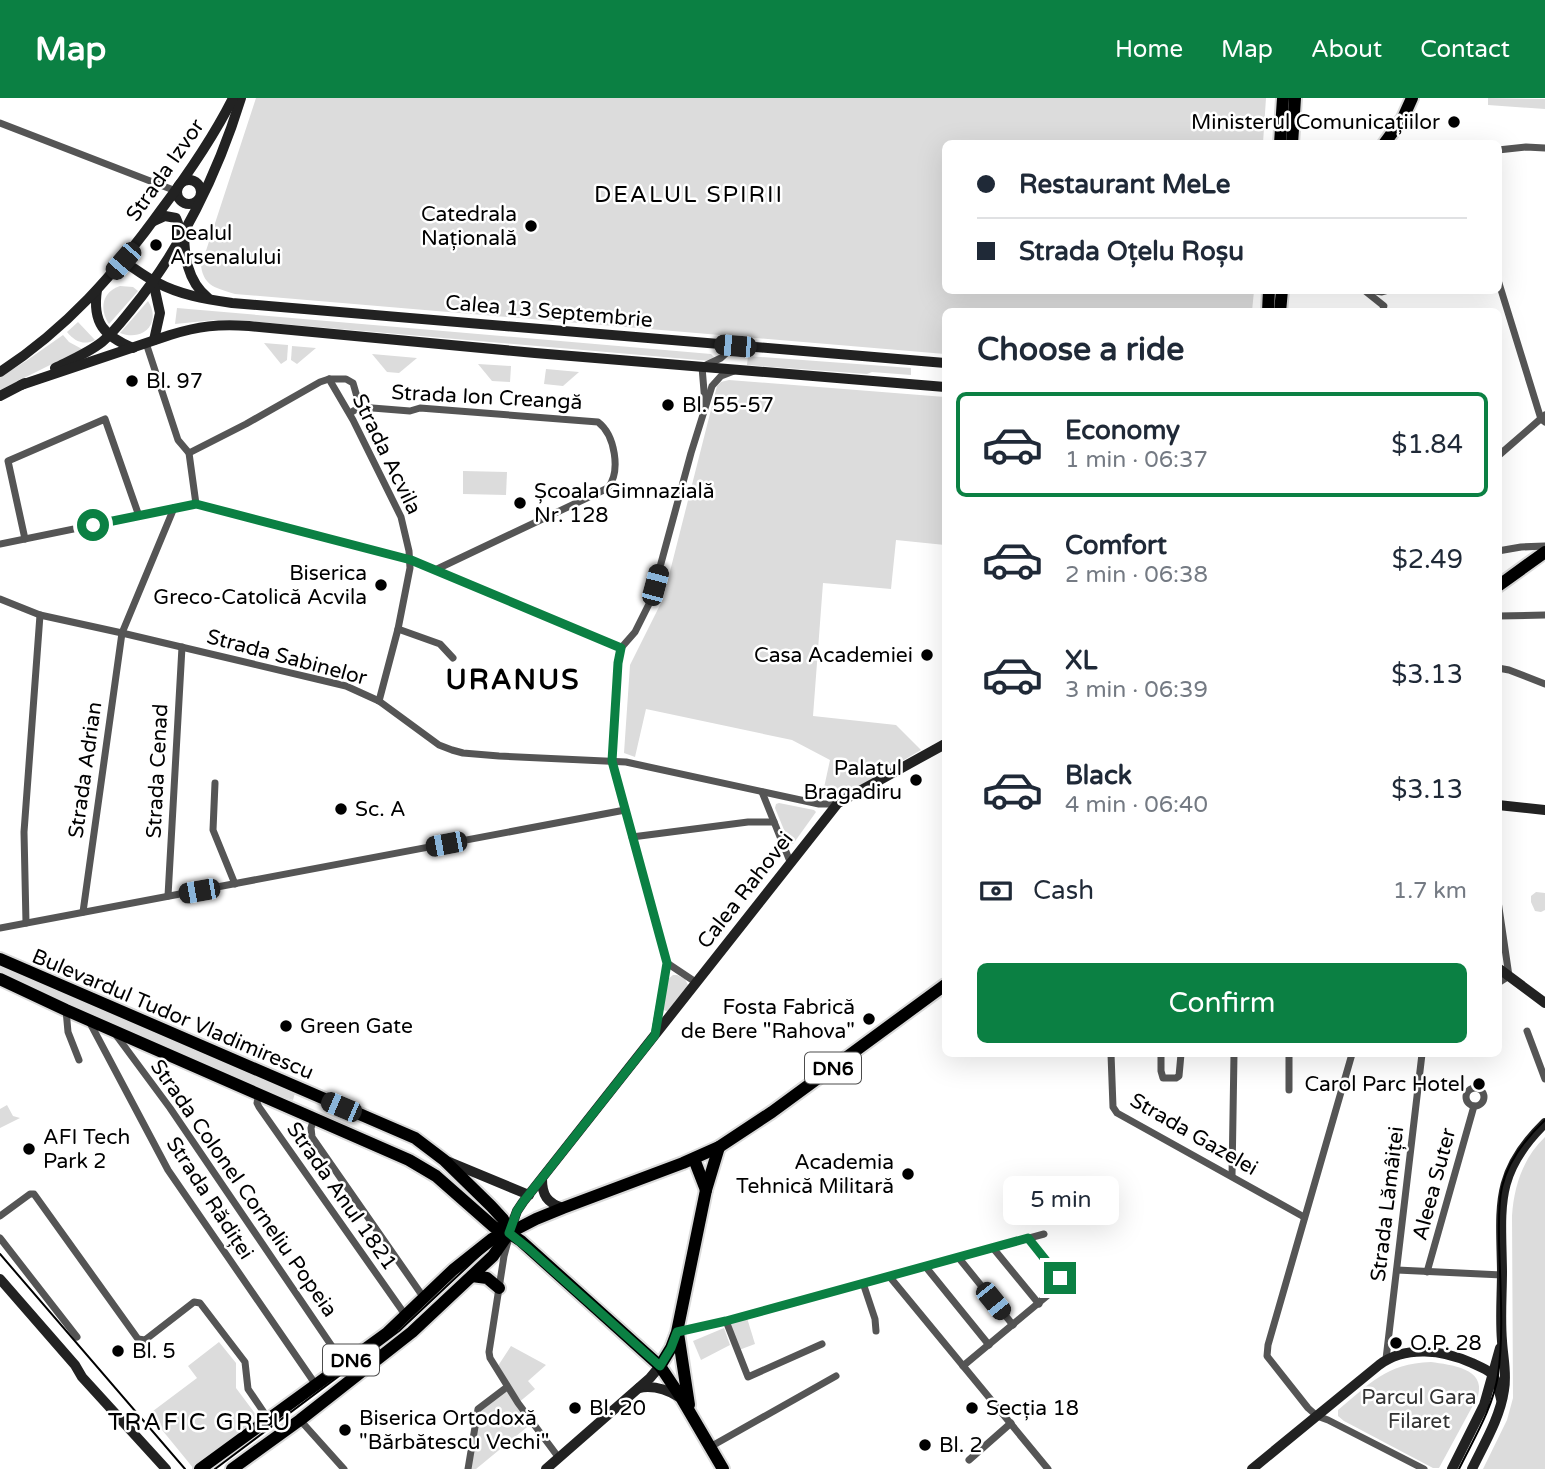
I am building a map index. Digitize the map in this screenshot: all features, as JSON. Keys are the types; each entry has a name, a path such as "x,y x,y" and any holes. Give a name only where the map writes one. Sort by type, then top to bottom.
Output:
{"main road":[{"name":"Strada Izvor","path":"123,261 178,188 216,131 233,98"},
{"name":"Strada Izvor","path":"153,281 200,199 219,158 241,98"},
{"path":"1280,140 1283,98"},
{"path":"1292,140 1295,98"},
{"path":"1387,140 1404,118 1412,98"},
{"path":"191,180 198,184 202,191 200,199 194,204 186,204 179,199 178,188 191,180"},
{"path":"153,221 165,215 176,218 195,285 210,299"},
{"path":"0,372 60,327 123,261"},
{"name":"Calea 13 Septembrie","path":"123,261 153,281 185,294 252,305 942,363"},
{"path":"0,396 92,349 109,335 153,281"},
{"path":"150,342 160,313 153,281"},
{"path":"97,290 97,318 109,335 133,348"},
{"name":"Calea 13 Septembrie","path":"133,348 194,328 233,325 942,387"},
{"path":"21,385 133,348"},
{"path":"914,384 915,361"},
{"path":"1502,583 1544,552"},
{"name":"Calea Rahovei","path":"232,1469 300,1420 412,1332 493,1256 509,1233 517,1211 529,1195 838,803 942,746"},
{"path":"1502,805 1545,810"},
{"name":"Bulevardul Tudor Vladimirescu","path":"1,959 415,1138 444,1160 503,1219 509,1233"},
{"path":"1502,971 1545,1003"},
{"name":"Bulevardul Tudor Vladimirescu","path":"0,979 89,1021 422,1167 494,1227 509,1233"},
{"name":"DN6","path":"200,1469 387,1333 481,1247 496,1237 719,1147 772,1112 942,987"},
{"path":"294,1109 302,1091"},
{"path":"1472,1469 1502,1401 1504,1389 1501,1213 1504,1188 1518,1156 1545,1123"},
{"path":"546,1469 650,1378 671,1348 677,1332 706,1190 719,1147"},
{"path":"694,1158 706,1190"},
{"path":"444,1160 529,1195"},
{"path":"542,1179 546,1198 551,1204 563,1208"},
{"path":"509,1233 660,1366 723,1469"},
{"path":"472,1276 488,1278 499,1288"},
{"path":"0,1279 75,1364 82,1377 166,1469"},
{"path":"677,1332 690,1412"},
{"path":"1452,1469 1479,1416 1502,1342"},
{"path":"1252,1469 1387,1359 1408,1352 1441,1353 1485,1369 1493,1376 1502,1401"},
{"path":"75,1364 88,1372 173,1469"},
{"path":"639,1388 659,1388 682,1399"}],"street":[{"path":"0,123 178,188"},
{"path":"1502,149 1526,146 1545,148"},
{"path":"1502,292 1544,419 1502,453"},
{"path":"1370,294 1382,308"},
{"path":"150,342 178,440 189,453 196,504"},
{"path":"705,407 702,367 721,358 735,346"},
{"path":"655,1035 667,963 612,761 618,663 621,648 635,632 651,600 705,407 715,382 725,374 738,370"},
{"path":"189,453 329,379"},
{"name":"Strada Ion Creangă","path":"329,379 350,380 360,407"},
{"name":"Strada Acvila","path":"329,379 350,413 401,517 411,560 398,629 379,701"},
{"name":"Strada Ion Creangă","path":"350,413 360,407 410,411 420,408 456,410 598,422 607,430 615,468 615,475 608,488 435,570"},
{"path":"25,539 8,461 105,419 139,516"},
{"path":"0,544 196,504 411,560 621,648"},
{"name":"Strada Adrian","path":"83,912 122,633 174,508"},
{"path":"1502,550 1521,547 1544,552"},
{"name":"Strada Sabinelor","path":"0,598 40,615 346,686 379,701 439,745 463,753 612,761 654,767 819,804 838,803"},
{"path":"26,923 24,840 40,615"},
{"path":"1502,616 1545,615"},
{"path":"398,629 440,644 453,658"},
{"name":"Strada Cenad","path":"168,896 182,647"},
{"path":"1502,669 1545,684"},
{"path":"215,783 212,830 235,884"},
{"path":"762,792 791,864"},
{"path":"1,928 625,810"},
{"path":"632,837 748,822 774,822"},
{"path":"1502,928 1509,976 1502,980"},
{"path":"667,963 696,983"},
{"path":"66,1010 68,1032 79,1060"},
{"name":"Strada Rădiței","path":"89,1021 168,1170 316,1385"},
{"path":"98,1038 104,1029 111,1030"},
{"name":"Strada Colonel Corneliu Popeia","path":"111,1030 170,1108 345,1365"},
{"path":"1527,1031 1545,1079"},
{"path":"130,1053 130,1043 138,1042"},
{"name":"Strada Gazelei","path":"1111,1057 1113,1107 1117,1113 1304,1217"},
{"path":"1161,1057 1163,1079 1176,1079 1180,1073 1181,1057"},
{"path":"1232,1176 1234,1057"},
{"path":"1289,1057 1289,1090"},
{"path":"1351,1057 1267,1353 1277,1369 1317,1416 1424,1469"},
{"name":"Strada Lămâiței","path":"1387,1359 1422,1057"},
{"name":"Strada Anul 1821","path":"259,1094 258,1107 406,1316"},
{"name":"Aleea Suter","path":"1427,1272 1474,1106"},
{"path":"314,1118 312,1138 424,1298"},
{"path":"0,1216 33,1193 138,1339 145,1340 194,1303 200,1303 241,1356 247,1367 248,1390 269,1420"},
{"path":"509,1233 489,1352 492,1363 507,1387 559,1458"},
{"path":"677,1332 1044,1234"},
{"path":"0,1238 78,1337"},
{"path":"963,1366 1058,1288 1060,1278 1028,1238"},
{"path":"993,1248 1039,1304"},
{"path":"958,1258 1013,1325"},
{"path":"925,1266 989,1345"},
{"path":"1397,1270 1502,1275"},
{"path":"888,1276 1048,1469"},
{"path":"863,1283 876,1331"},
{"path":"726,1321 748,1377 822,1343"},
{"path":"710,1447 836,1376"},
{"path":"468,1469 478,1409 507,1387"},
{"path":"300,1420 344,1469"},
{"path":"969,1460 1011,1423"}],"green space":[{"path":"256,98 1266,98 1263,140 942,140 942,294 1254,294 1252,308 942,308 942,354 235,294 208,283 201,266"},
{"path":"1488,98 1545,99 1545,109 1488,105"},
{"path":"120,286 133,287 138,291 109,324 104,313 104,302 109,292"},
{"path":"148,301 153,317 148,329 136,335 120,333"},
{"path":"177,308 711,354 714,357 710,361 238,320 175,324"},
{"path":"78,322 95,340 76,340 67,332"},
{"path":"63,335 82,349 0,390 0,377"},
{"path":"264,343 288,345 287,360 281,364"},
{"path":"292,346 316,348 297,364 291,360"},
{"path":"372,354 417,358 399,373 387,372"},
{"path":"748,356 911,368 911,375 747,365"},
{"path":"478,364 511,366 510,382 492,381"},
{"path":"546,369 579,372 563,386 544,384"},
{"path":"729,380 942,397 942,545 896,540 891,589 823,583 813,716 896,725 921,750 836,800 822,797 830,760 792,740 646,709 635,757 624,753 630,665 663,599 717,386"},
{"path":"463,471 507,472 506,495 463,494"},
{"path":"779,803 816,812 793,844 789,842 775,808"},
{"path":"1536,892 1545,893 1545,910 1541,912 1535,911 1531,902 1531,896"},
{"path":"0,967 295,1093 293,1100 30,988 0,972"},
{"path":"673,975 685,979 688,985 670,1013 662,1009 667,980"},
{"path":"7,1105 13,1116 20,1118 0,1128 0,1109"},
{"path":"1545,1137 1545,1469 1483,1469 1507,1420 1513,1398 1512,1216 1515,1194 1525,1163"},
{"path":"747,1318 755,1344 739,1350 730,1324"},
{"path":"724,1328 730,1345 701,1360 693,1341"},
{"path":"219,1342 236,1363 236,1388 260,1420 194,1469 149,1414 197,1378 188,1366"},
{"path":"511,1346 546,1365 528,1381 535,1389 518,1403 532,1423 476,1469 468,1469 478,1409 507,1387 496,1369"},
{"name":"Parcul Gara Filaret","path":"1431,1362 1465,1370 1477,1379 1479,1387 1478,1396 1439,1468 1433,1468 1338,1416 1338,1410 1370,1383 1390,1371"}],"tram line":[{"path":"1502,581 1545,549"},
{"path":"215,1469 399,1331 499,1237 541,1214 718,1146 773,1110 942,985"},
{"path":"1459,1469 1487,1412 1498,1375 1501,1326 1499,1214 1502,1187 1519,1150 1545,1120"},
{"path":"0,1254 185,1469"}],"place":[{"name":"Ministerul Comunicațiilor","path":"1454,122"},
{"name":"Catedrala Națională","path":"531,226"},
{"name":"Dealul Arsenalului","path":"156,245"},
{"name":"Bl. 97","path":"132,381"},
{"name":"Bl. 55-57","path":"668,405"},
{"name":"Școala Gimnazială Nr. 128","path":"520,503"},
{"name":"Biserica Greco-Catolică Acvila","path":"381,585"},
{"name":"Casa Academiei","path":"927,655"},
{"name":"Palatul Bragadiru","path":"916,780"},
{"name":"Sc. A","path":"341,809"},
{"name":"Fosta Fabrică de Bere \"Rahova\"","path":"869,1019"},
{"name":"Green Gate","path":"286,1026"},
{"name":"Carol Parc Hotel","path":"1479,1084"},
{"name":"AFI Tech Park 2","path":"29,1149"},
{"name":"Academia Tehnică Militară","path":"908,1174"},
{"name":"O.P. 28","path":"1396,1343"},
{"name":"Bl. 5","path":"118,1351"},
{"name":"Bl. 20","path":"575,1408"},
{"name":"Secția 18","path":"972,1408"},
{"name":"Biserica Ortodoxă \"Bărbătescu Vechi\"","path":"345,1430"},
{"name":"Bl. 2","path":"925,1445"}],"district":[{"name":"DEALUL SPIRII","path":"689,194"},
{"name":"URANUS","path":"513,679"},
{"name":"TRAFIC GREU","path":"200,1422"}],"route":[{"path":"93,525 196,504 411,560 621,648 612,761 667,963 655,1035 523,1202 509,1233 660,1366 677,1332 1028,1238 1060,1278"}]}
